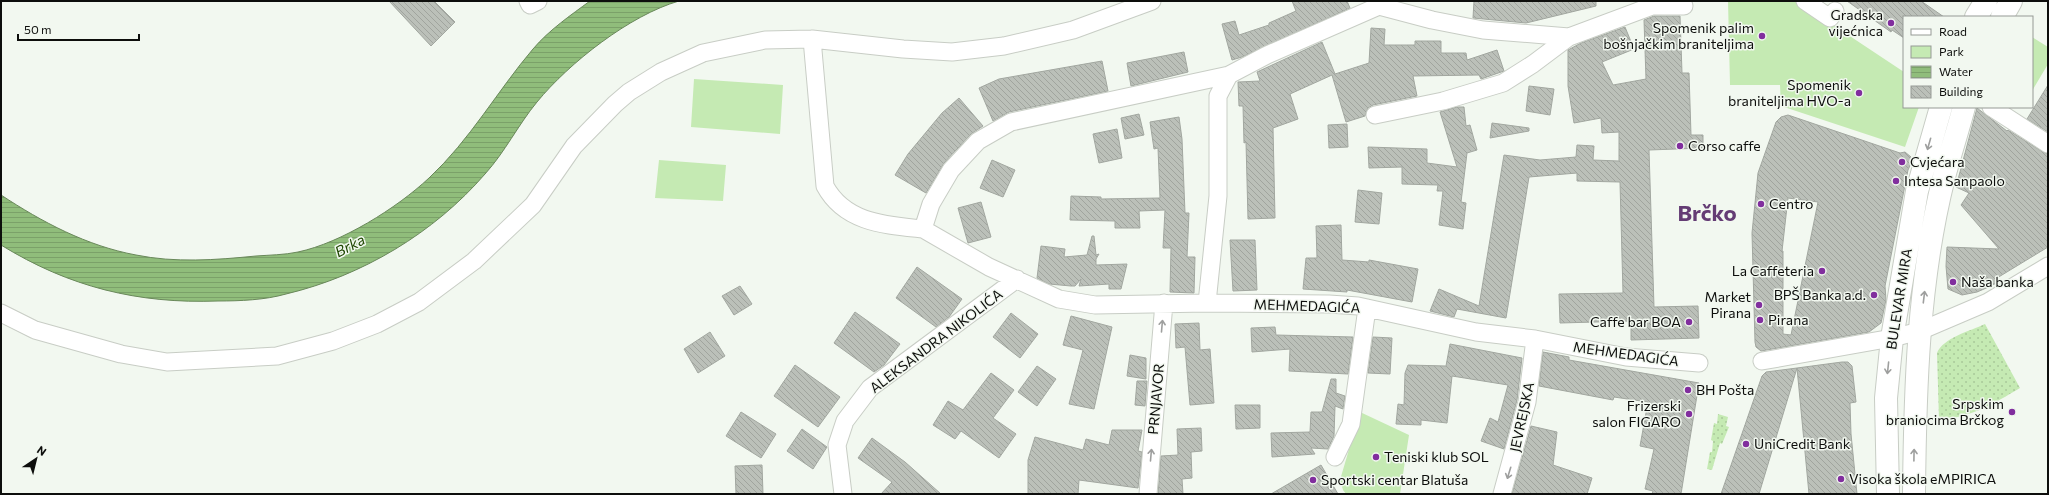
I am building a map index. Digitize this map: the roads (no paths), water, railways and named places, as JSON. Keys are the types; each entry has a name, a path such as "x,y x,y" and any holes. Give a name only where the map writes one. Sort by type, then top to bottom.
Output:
{"main road":[{"path":"1977,16 1986,1"},
{"path":"2003,16 2011,1"},
{"name":"BULEVAR MIRA","path":"1888,494 1886,398 1892,338 1917,191 1941,108"},
{"name":"BULEVAR MIRA","path":"1914,494 1915,397 1926,280 1944,178 1964,108"}],"street":[{"path":"1,313 35,330 121,354 167,362 277,356 333,341 377,324 418,302 474,261 533,205 574,146 615,104 661,72 703,53 765,40 812,39 903,49 952,52 1004,46 1073,30 1152,1"},
{"path":"1805,1 1830,18 1835,11"},
{"path":"812,39 825,186 832,198 854,216 874,222 924,229 931,204 951,170 978,141 1011,122 1229,75 1267,55 1378,4 1432,20 1483,30 1569,37"},
{"path":"1375,116 1443,101 1503,83 1533,64 1569,37 1652,6 1684,6"},
{"path":"1207,303 1218,196 1218,96 1229,75"},
{"path":"1992,108 2048,144"},
{"name":"MEHMEDAGIĆA","path":"924,229 989,267 1059,300 1095,305 1164,303 1328,304 1367,308 1476,332 1535,339 1626,356 1700,364"},
{"path":"1762,361 1892,338 1920,331 1988,302 2048,266"},
{"name":"ALEKSANDRA NIKOLIĆA","path":"843,494 836,445 845,421 870,388 1016,280"},
{"name":"PRNJAVOR","path":"1148,494 1164,303"},
{"path":"1335,457 1351,424 1367,308"},
{"name":"JEVREJSKA","path":"1502,494 1527,402 1535,339"}],"water":[{"name":"Brka","path":"590,1 679,1 641,17 602,42 583,57 550,87 537,102 492,166 465,195 443,215 420,233 395,249 369,264 342,276 314,286 261,299 235,301 188,301 160,299 132,296 78,282 27,260 1,245 1,195 66,232 100,246 151,258 196,260 282,254 298,252 332,241 350,233 385,212 429,178 458,148 539,42 560,23"}],"place":[{"name":"Gradska vijećnica","path":"1891,23"},
{"name":"Spomenik palim bošnjačkim braniteljima","path":"1762,36"},
{"name":"Spomenik braniteljima HVO-a","path":"1859,93"},
{"name":"Corso caffe","path":"1680,146"},
{"name":"Cvjećara","path":"1902,162"},
{"name":"Intesa Sanpaolo","path":"1896,181"},
{"name":"Centro","path":"1761,204"},
{"name":"La Caffeteria","path":"1822,271"},
{"name":"Naša banka","path":"1953,282"},
{"name":"BPŠ Banka a.d.","path":"1874,295"},
{"name":"Market Pirana","path":"1759,305"},
{"name":"Pirana","path":"1760,320"},
{"name":"Caffe bar BOA","path":"1689,322"},
{"name":"BH Pošta","path":"1688,390"},
{"name":"Srpskim braniocima Brčkog","path":"2012,412"},
{"name":"Frizerski salon FIGARO","path":"1689,414"},
{"name":"UniCredit Bank","path":"1746,444"},
{"name":"Teniski klub SOL","path":"1376,457"},
{"name":"Visoka škola eMPIRICA","path":"1841,479"},
{"name":"Sportski centar Blatuša","path":"1313,480"}],"district":[{"name":"Brčko","path":"1707,213"}]}
